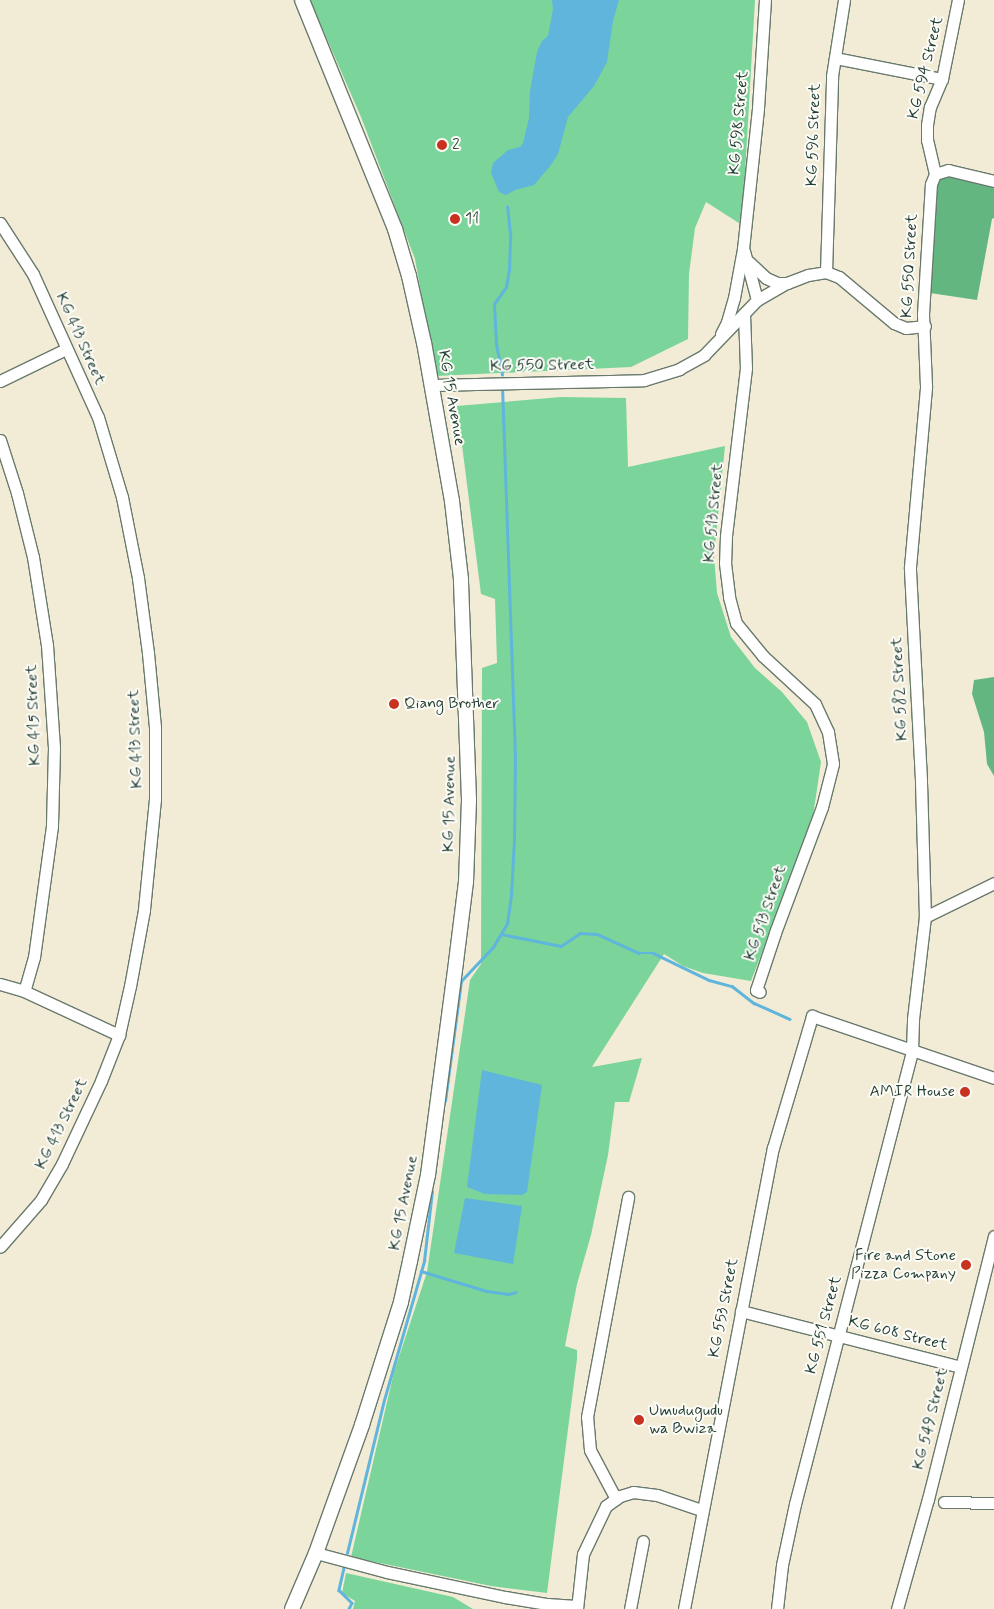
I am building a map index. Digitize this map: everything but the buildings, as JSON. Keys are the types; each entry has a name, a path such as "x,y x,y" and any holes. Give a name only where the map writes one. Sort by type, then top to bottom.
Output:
{"main road":[{"name":"KG 15 Avenue","path":"292,1609 316,1553 372,1394 401,1302 410,1261 428,1175 466,882 469,800 461,579 452,501 409,276 395,229 302,0"}],"street":[{"name":"KG 598 Street","path":"714,346 727,322 745,254 765,0"},
{"name":"KG 596 Street","path":"826,272 829,124 835,58 844,0"},
{"name":"KG 594 Street","path":"935,174 927,140 927,125 930,107 942,79 958,0"},
{"path":"835,58 942,79"},
{"path":"935,174 948,170 994,181"},
{"name":"KG 550 Street","path":"431,384 644,380 679,369 714,346 757,300 787,283 808,275 826,272 838,277 894,323 906,328 925,326 923,314 927,219 931,184 935,174"},
{"name":"KG 413 Street","path":"0,223 33,274 98,417 122,497 139,588 148,653 155,727 155,799 144,910 119,1035 62,1164 41,1200 0,1247"},
{"name":"KG 598 Street","path":"745,254 757,300"},
{"path":"745,254 766,278 777,283 787,283"},
{"path":"737,282 748,294 757,300"},
{"name":"KG 513 Street","path":"744,314 746,368 725,554 728,597 736,623 763,656 814,704 828,732 833,764 822,807 756,990 760,992"},
{"name":"KG 582 Street","path":"912,1050 913,1019 925,917 921,780 910,567 926,386 925,326"},
{"path":"0,381 66,349"},
{"name":"KG 415 Street","path":"0,440 17,493 33,557 47,645 54,748 52,826 34,957 24,991"},
{"path":"925,917 994,883"},
{"path":"0,984 24,991 119,1035"},
{"name":"KG 553 Street","path":"684,1609 697,1548 701,1510 773,1148 812,1016 912,1050"},
{"path":"912,1050 994,1078"},
{"name":"KG 551 Street","path":"777,1609 782,1565 795,1504 912,1050"},
{"path":"616,1499 590,1450 587,1417 628,1197"},
{"name":"KG 549 Street","path":"897,1609 928,1499 994,1236"},
{"name":"KG 608 Street","path":"741,1311 961,1367"},
{"path":"316,1553 387,1572 486,1593 572,1607 583,1554 606,1506 616,1499 633,1492 657,1495 701,1510"},
{"path":"944,1502 994,1503"},
{"path":"630,1609 643,1541"}],"green space":[{"path":"310,0 755,0 742,225 706,202 695,228 689,274 688,339 631,367 436,376 415,259 361,117"},
{"path":"943,167 994,180 994,218 992,219 977,300 930,293 932,282 922,270 930,175"},
{"path":"561,397 626,398 628,467 725,446 714,556 717,593 731,637 755,668 782,692 807,722 821,762 812,823 751,981 703,973 683,966 664,954 592,1067 642,1058 629,1102 615,1102 608,1155 591,1235 577,1284 565,1346 577,1350 577,1359 547,1593 491,1586 351,1557 394,1372 427,1272 470,980 481,964 482,668 497,663 495,599 481,594 457,406"},
{"path":"994,677 994,776 987,764 984,732 972,694 974,680"},
{"path":"346,1573 453,1597 473,1609 353,1609 355,1601 342,1593"}],"water":[{"path":"552,0 619,0 613,21 607,62 594,86 568,117 558,154 551,165 534,185 515,190 506,195 499,192 491,173 493,163 508,150 520,147 523,143 529,118 530,91 537,52 542,41 548,36 553,9"},
{"path":"482,1070 542,1085 527,1192 522,1195 485,1194 467,1187"},
{"path":"465,1198 522,1206 513,1264 454,1253"}],"waterway":[{"path":"502,375 496,343 494,304 506,287 509,270 510,234 507,207"},
{"path":"445,1101 461,981 493,947 507,924 511,895 515,758 502,391"},
{"path":"501,934 561,946 580,933 597,934 639,953 653,953 709,980 732,986 754,1003 790,1019"},
{"path":"347,1553 384,1400 424,1261 432,1191"},
{"path":"421,1271 487,1291 508,1294 516,1292"},
{"path":"344,1568 339,1590 352,1603 349,1609"}],"place":[{"name":"2","path":"442,145"},
{"name":"11","path":"455,219"},
{"name":"Qiang Brother","path":"394,704"},
{"name":"AMIR House","path":"965,1092"},
{"name":"Fire and Stone Pizza Company","path":"966,1265"},
{"name":"Umudugudu wa Bwiza","path":"639,1420"}]}
